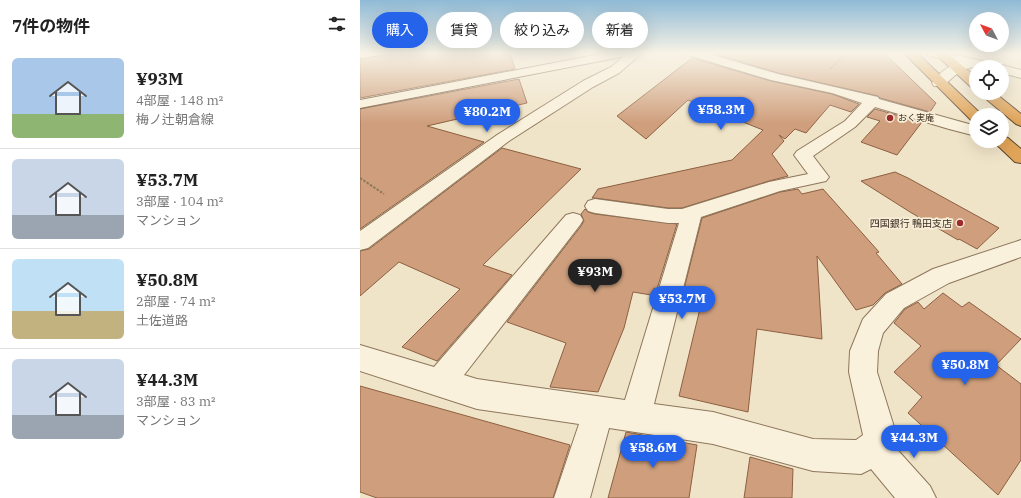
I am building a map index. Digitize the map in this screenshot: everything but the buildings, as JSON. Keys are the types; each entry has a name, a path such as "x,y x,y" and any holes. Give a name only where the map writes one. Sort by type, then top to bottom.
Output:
{"highway":[{"path":"932,76 969,111"},
{"path":"995,100 1021,121"},
{"path":"1009,147 1021,158"}],"street":[{"path":"360,104 505,76"},
{"path":"360,242 490,149 503,138 588,84 603,76"},
{"path":"773,76 814,84 873,100 969,129"},
{"path":"939,83 946,76"},
{"path":"595,206 668,216 683,216 776,186 820,177 803,155 850,124 873,100"},
{"path":"636,416 692,214"},
{"path":"440,382 573,220"},
{"path":"360,358 477,394 713,428 814,455 861,457 880,442 878,427 863,372 864,351 872,327 895,301 941,276 1021,248"},
{"path":"572,498 598,411"},
{"path":"874,448 918,498"}],"place":[{"name":"おく実庵","path":"890,118"},
{"name":"四国銀行 鴨田支店","path":"960,223"}]}
